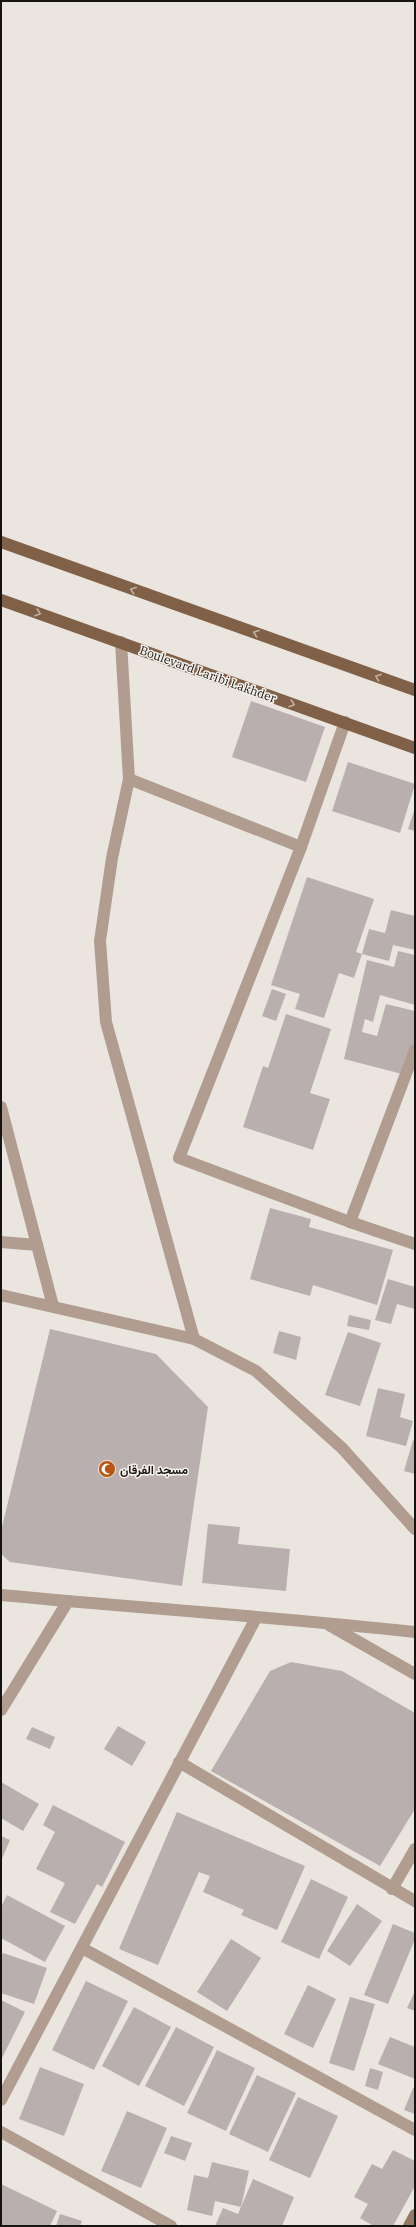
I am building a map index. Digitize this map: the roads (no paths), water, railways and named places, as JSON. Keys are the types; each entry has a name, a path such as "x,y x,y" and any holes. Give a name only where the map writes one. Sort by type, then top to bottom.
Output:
{"main road":[{"path":"1,542 415,690"},
{"name":"Boulevard Laribi Lakhder","path":"1,600 415,748"}],"street":[{"path":"121,642 129,779 112,858 100,941 106,1022 194,1339"},
{"path":"345,722 301,847 179,1158 350,1222 415,1244"},
{"path":"129,779 301,847"},
{"path":"350,1222 415,1050"},
{"path":"1,1107 53,1306"},
{"path":"1,1242 37,1245"},
{"path":"1,1296 53,1306 194,1339 256,1371 342,1448 415,1529"},
{"path":"1,1595 256,1618 324,1622 415,1632"},
{"path":"1,1710 68,1601"},
{"path":"1,2100 256,1618"},
{"path":"324,1622 415,1674"},
{"path":"179,1762 415,1901"},
{"path":"392,1888 415,1849"},
{"path":"82,1948 415,2130"},
{"path":"1,2132 171,2226"},
{"path":"408,2226 415,2215"}],"place":[{"name":"مسجد الفرقان","path":"107,1469"}]}
